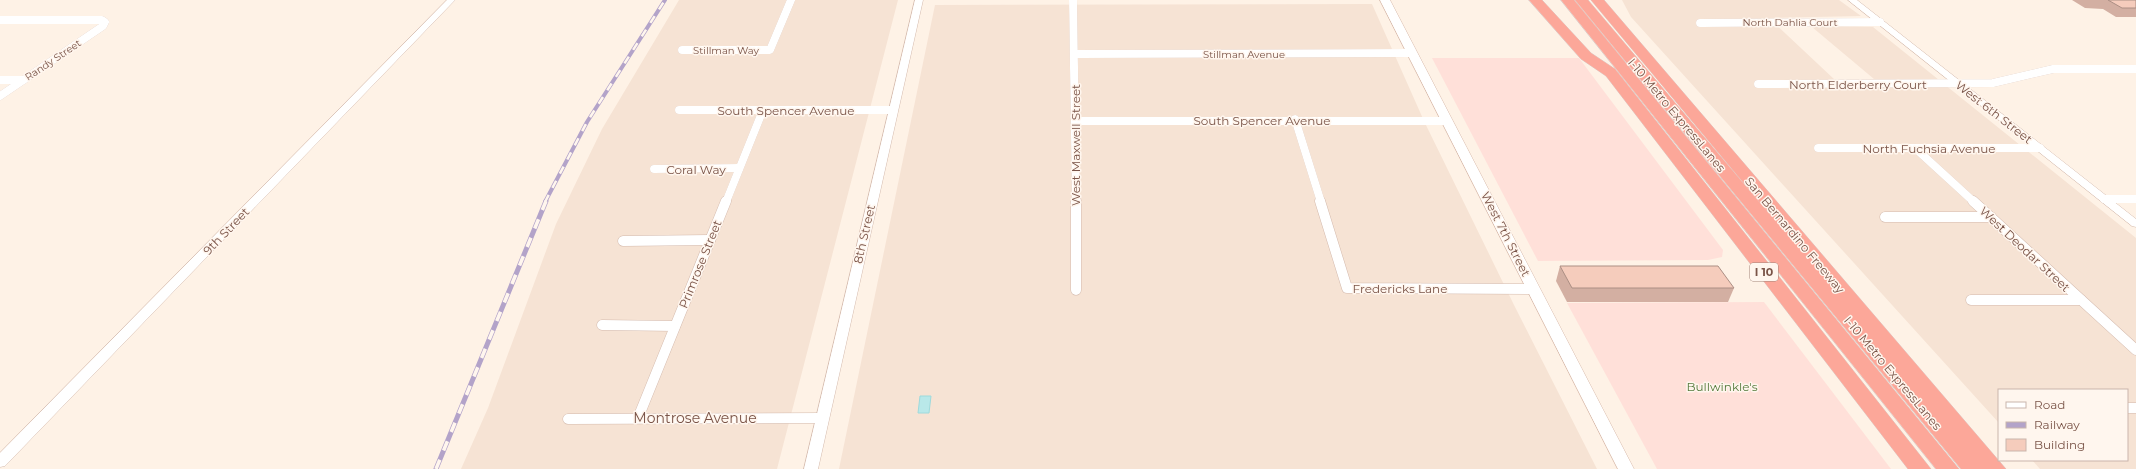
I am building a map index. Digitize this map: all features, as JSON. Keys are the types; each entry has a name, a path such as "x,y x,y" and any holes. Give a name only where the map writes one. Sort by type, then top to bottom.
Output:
{"highway":[{"path":"1535,0 1586,56 1610,73"},
{"name":"I 10","path":"1553,0 1920,469"},
{"path":"1557,0 1590,30"},
{"name":"I-10 Metro ExpressLanes","path":"1567,0 1948,469"},
{"name":"I-10 Metro ExpressLanes","path":"1581,0 1973,469"},
{"path":"1603,1 1613,38"},
{"name":"San Bernardino Freeway","path":"1603,1 1694,115 1995,469"}],"main road":[{"name":"West 7th Street","path":"1385,0 1626,469"}],"street":[{"name":"9th Street","path":"0,462 451,0"},
{"name":"Stillman Way","path":"682,50 770,50 791,0"},
{"name":"8th Street","path":"811,469 892,110 919,0"},
{"name":"West Maxwell Street","path":"1073,0 1076,121 1076,290"},
{"name":"West 6th Street","path":"1852,0 2136,224"},
{"name":"Randy Street","path":"0,20 102,20 105,22 103,26 0,96"},
{"name":"North Dahlia Court","path":"1700,23 1880,22"},
{"name":"Stillman Avenue","path":"1075,54 1412,53"},
{"name":"North Elderberry Court","path":"1758,84 1992,83 2053,69 2136,68"},
{"path":"0,80 24,80"},
{"name":"South Spencer Avenue","path":"678,110 892,110"},
{"name":"Primrose Street","path":"638,418 762,110"},
{"name":"South Spencer Avenue","path":"1076,121 1295,119 1447,121"},
{"name":"Fredericks Lane","path":"1295,119 1347,288 1534,289"},
{"name":"North Fuchsia Avenue","path":"1818,148 2040,148"},
{"name":"West Deodar Street","path":"1915,148 2136,350"},
{"name":"Coral Way","path":"654,169 739,168"},
{"path":"2104,199 2136,199"},
{"path":"1885,217 1991,217"},
{"path":"623,240 710,240"},
{"path":"1971,300 2081,300"},
{"path":"602,325 675,326"},
{"name":"Montrose Avenue","path":"568,419 822,418"}],"shaded area":[{"path":"679,0 898,0 777,469 461,469 488,408 556,224 602,129"},
{"path":"1622,0 1839,0 1861,16 1769,18 1835,80 1874,79 1812,27 1873,27 2136,238 2136,469 2040,469 2033,461 2128,461 2128,389 1998,389 1998,422 1631,17"},
{"path":"1372,4 1424,121 1514,305 1597,469 839,469 935,5"},
{"path":"1432,58 1579,58 1723,250 1722,257 1708,260 1538,261"},
{"name":"Bullwinkle's","path":"1764,302 1891,469 1657,469 1567,303"}],"water":[{"path":"920,396 931,396 929,413 918,413"}],"building":[{"path":"2108,0 2136,0 2136,8 2122,8"},
{"path":"1560,266 1718,266 1734,288 1572,288"}],"railway":[{"path":"545,202 587,122 665,0"},
{"path":"436,469 546,201"}]}
